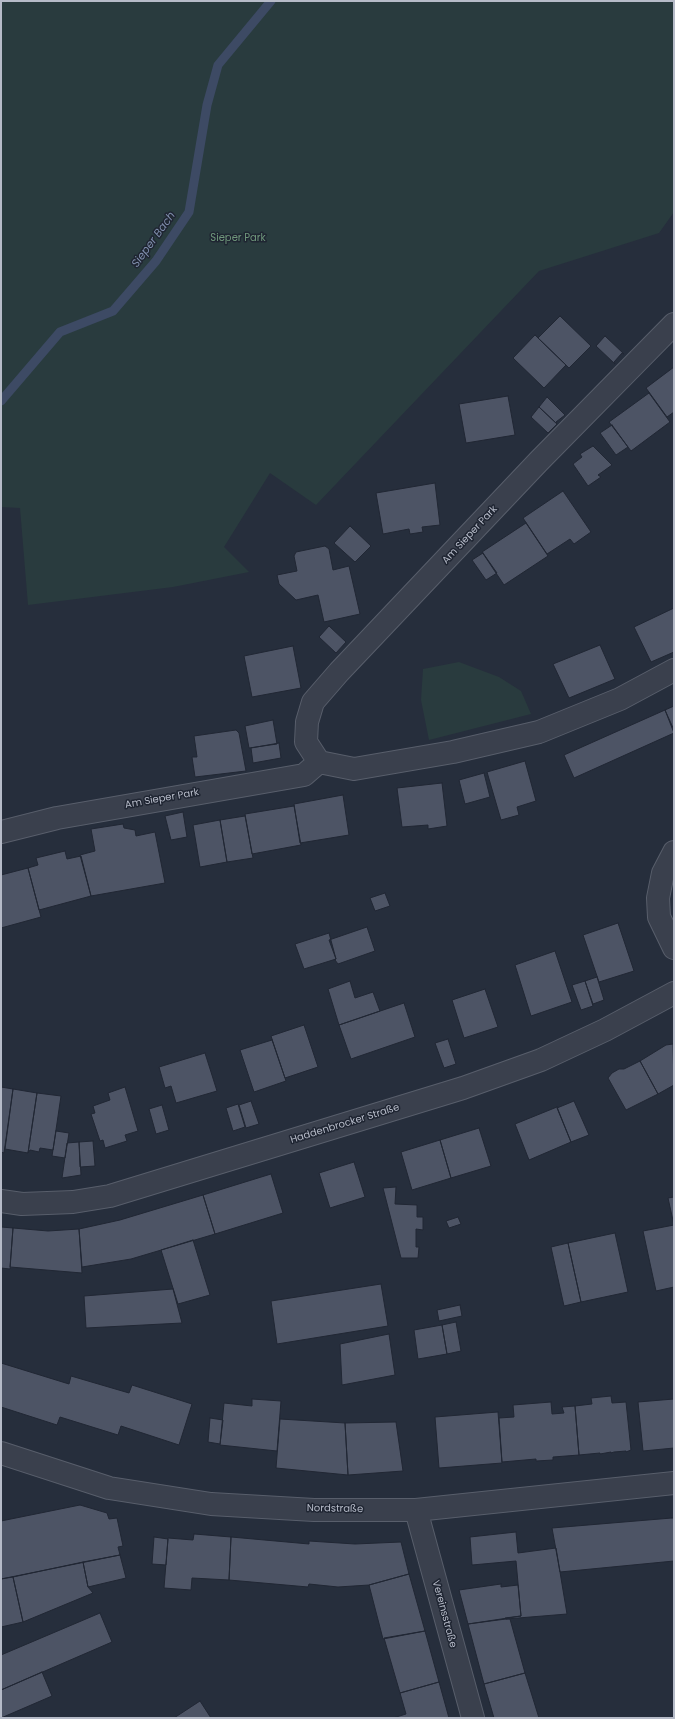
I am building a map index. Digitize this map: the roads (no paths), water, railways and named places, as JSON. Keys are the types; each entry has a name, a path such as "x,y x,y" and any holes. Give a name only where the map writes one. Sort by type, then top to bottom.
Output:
{"street":[{"name":"Am Sieper Park","path":"1,832 57,818 304,775 319,762 306,742 307,722 313,702 339,672 540,461 674,324"},
{"path":"319,762 354,769 453,752 540,732 620,699 674,670"},
{"path":"674,852 663,873 658,898 659,917 674,948"},
{"name":"Haddenbrocker Straße","path":"1,1201 22,1204 73,1202 110,1196 463,1088 541,1060 605,1030 674,993"},
{"name":"Nordstraße","path":"1,1453 109,1488 211,1504 314,1510 416,1510 674,1483"},
{"name":"Vereinsstraße","path":"416,1510 473,1718"}],"waterway":[{"name":"Sieper Bach","path":"1,401 60,332 113,311 156,261 189,212 207,105 218,65 271,1"}],"park label":[{"name":"Sieper Park","path":"238,238"}]}
